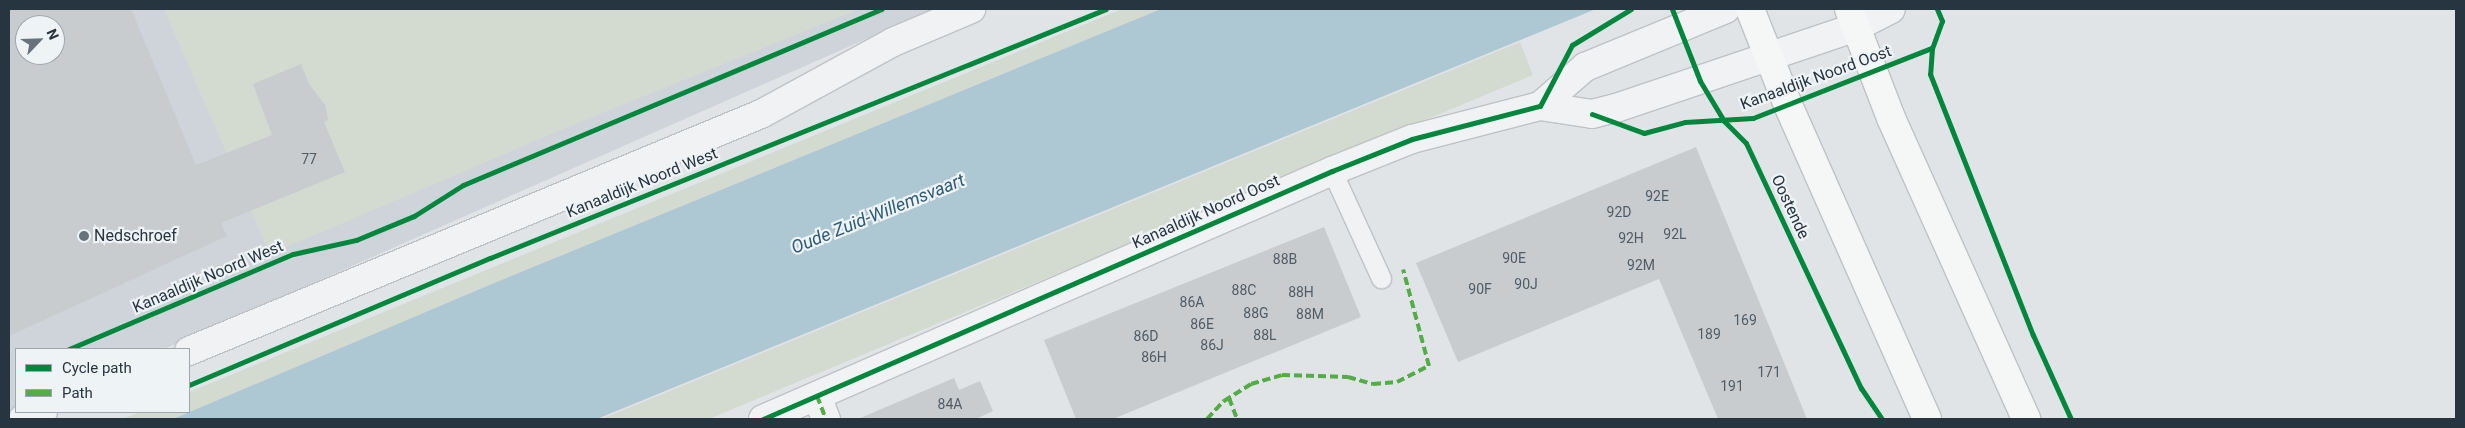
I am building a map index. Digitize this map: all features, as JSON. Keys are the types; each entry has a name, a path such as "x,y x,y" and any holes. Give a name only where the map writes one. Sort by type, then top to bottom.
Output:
{"main road":[{"path":"1750,9 1769,58 1922,416"},
{"path":"1852,18 1891,118 2026,419"}],"street":[{"name":"Kanaaldijk Noord West","path":"190,351 762,114 894,42 971,9"},
{"name":"Kanaaldijk Noord Oost","path":"1540,106 1585,67 1726,9"},
{"name":"Kanaaldijk Noord Oost","path":"763,419 822,407 1332,170 1412,139 1540,106 1592,114 1769,58 1852,18 1891,9"},
{"path":"22,419 40,413"}],"lane":[{"path":"1332,170 1381,278"}],"shaded area":[{"path":"9,9 934,9 166,348 15,348 15,413 17,413 9,416"},
{"path":"164,9 860,9 582,121 270,254"},
{"path":"1122,9 1161,9 487,286 190,412 190,392"},
{"path":"1520,42 1533,75 709,419 601,419"},
{"path":"138,413 187,413 173,419 122,419"}],"water":[{"name":"Oude Zuid-Willemsvaart","path":"1161,9 1596,9 597,419 173,419 487,286"}],"building":[{"path":"9,9 131,9 196,165 272,135 253,84 301,64 309,84 326,106 328,120 324,122 345,172 221,223 227,236 9,336"},
{"path":"1696,147 1807,419 1718,419 1659,279 1458,362 1416,263"},
{"path":"1324,227 1361,317 1113,419 1076,419 1044,340"},
{"path":"954,378 959,390 980,381 993,411 976,419 858,419"}],"marked path":[{"path":"1207,419 1224,401 1251,384 1282,375 1348,377 1373,384 1397,382 1429,366 1403,269"},
{"path":"817,396 826,419"},
{"path":"1229,398 1237,419"}],"cycle path":[{"path":"71,348 293,254 356,240 414,216 463,185 882,9"},
{"path":"190,385 490,258 1106,9"},
{"path":"763,419 1332,171 1412,139 1540,106 1572,45 1631,9"},
{"name":"Oostende","path":"1672,9 1700,81 1724,121 1746,143 1861,388 1882,419"},
{"path":"1937,9 1942,21 1932,48 1930,74 2033,335 2071,419"},
{"path":"1592,114 1644,133 1685,122 1753,118 1932,48"}],"place":[{"name":"Nedschroef","path":"84,236"}]}
